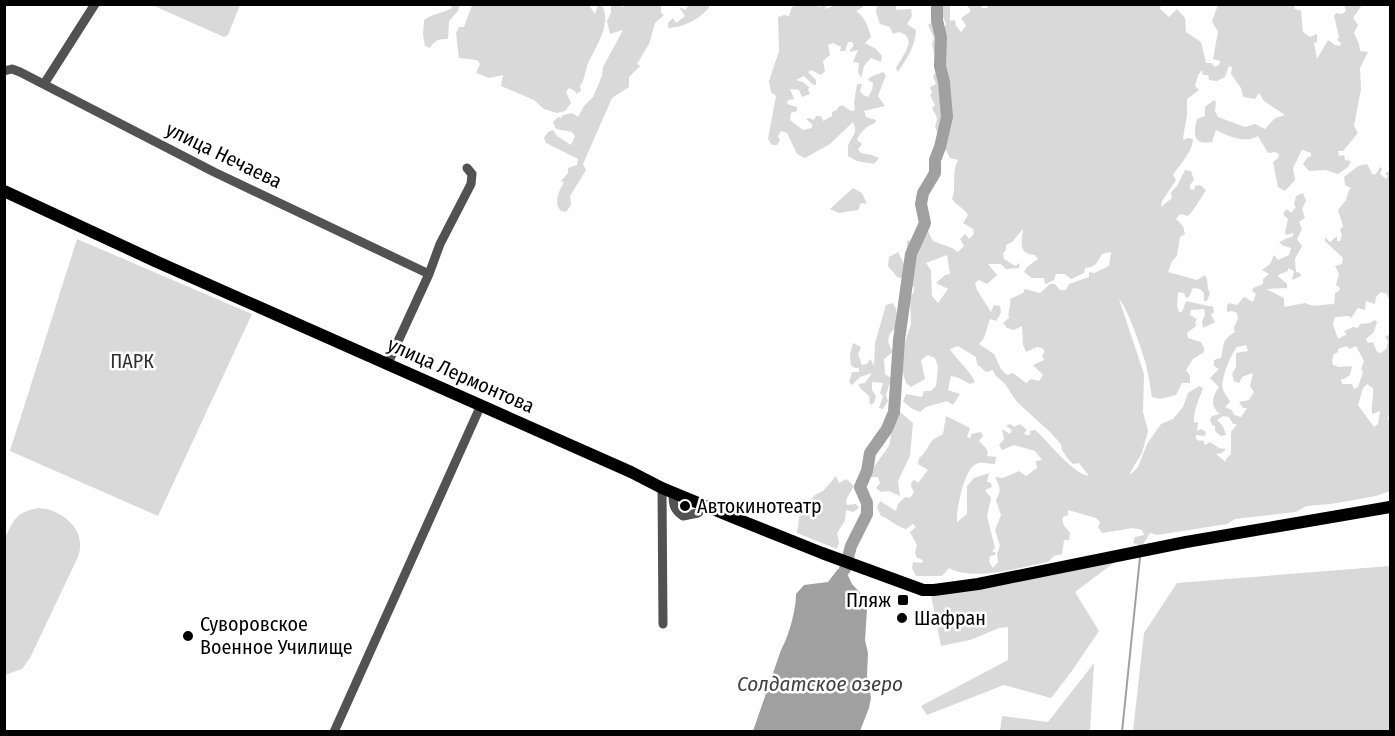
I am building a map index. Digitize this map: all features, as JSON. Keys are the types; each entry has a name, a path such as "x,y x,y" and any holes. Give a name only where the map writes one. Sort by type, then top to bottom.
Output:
{"main road":[{"name":"улица Лермонтова","path":"4,192 667,490 822,554 923,590 967,586 1186,542 1390,507"}],"street":[{"path":"44,84 95,4"},
{"name":"улица Нечаева","path":"4,71 12,69 44,84 214,172 429,274"},
{"path":"388,363 429,274 440,244 471,184 472,174 467,168"},
{"path":"334,732 481,405"},
{"path":"663,624 667,490"}],"green space":[{"path":"601,4 605,19 602,34 588,63 580,86 581,91 576,94 569,88 566,92 571,103 565,111 557,113 544,109 534,100 501,86 503,75 489,78 476,73 480,64 477,60 459,58 456,33 459,27 464,27 472,5 589,5 595,14 598,5"},
{"path":"611,4 624,7 624,5 661,5 661,13 664,15 655,23 649,44 637,64 640,66 629,77 629,87 612,98 583,164 586,170 570,196 571,205 566,212 561,211 557,201 564,182 561,181 568,173 568,168 577,165 578,159 546,143 544,138 548,132 553,130 557,136 571,145 575,136 572,132 556,129 553,122 558,117 572,113 578,117 593,97 602,76 603,67 623,30 610,34 607,21 611,13"},
{"path":"805,4 818,7 827,5 825,9 836,5 862,5 863,7 856,11 866,22 871,37 865,43 876,49 882,56 881,62 871,58 864,66 861,78 858,72 859,63 853,62 858,50 850,52 854,45 852,42 848,42 845,51 840,51 841,47 833,43 828,45 830,55 823,61 825,71 821,75 811,70 808,72 816,80 816,85 804,76 796,80 809,87 810,94 802,97 799,90 790,89 794,99 788,100 787,104 797,107 797,111 791,113 790,120 803,130 812,128 812,124 806,119 814,120 816,116 821,116 823,121 832,116 832,112 842,105 851,111 855,110 857,84 862,84 860,91 868,97 873,83 868,80 883,72 886,75 878,96 885,106 864,111 866,117 876,120 862,132 857,140 862,144 858,149 861,153 879,158 874,164 857,161 848,156 848,146 855,132 853,122 830,144 805,158 797,154 787,133 781,131 777,145 772,145 768,139 776,96 771,92 769,81 779,51 778,17 789,16 792,7"},
{"path":"989,4 1161,5 1160,9 1169,17 1177,9 1185,18 1186,32 1201,42 1206,63 1211,63 1215,67 1220,61 1213,59 1218,32 1212,21 1218,5 1294,5 1295,9 1301,11 1303,32 1310,37 1317,34 1317,43 1314,42 1317,59 1328,40 1340,46 1334,16 1336,13 1342,14 1346,11 1344,5 1362,5 1353,18 1358,25 1354,33 1360,51 1368,52 1360,68 1361,89 1354,126 1358,133 1343,151 1338,151 1339,156 1344,155 1345,160 1351,161 1348,167 1338,174 1325,170 1309,171 1303,164 1311,153 1302,150 1293,168 1295,180 1285,191 1278,187 1273,162 1279,154 1268,153 1258,136 1242,139 1216,130 1212,142 1206,143 1198,140 1195,133 1197,119 1205,116 1205,107 1214,100 1218,117 1245,127 1255,124 1265,129 1275,118 1285,115 1264,101 1259,93 1255,99 1243,97 1241,88 1231,74 1232,67 1229,66 1225,77 1217,81 1209,80 1208,75 1203,75 1202,70 1198,75 1195,86 1199,90 1187,99 1183,138 1184,140 1193,139 1192,144 1189,153 1173,175 1176,180 1162,201 1161,207 1172,198 1171,192 1177,186 1185,170 1191,171 1194,180 1190,189 1194,190 1195,186 1200,185 1206,190 1188,216 1180,214 1176,219 1183,226 1185,234 1180,237 1177,256 1172,261 1168,272 1197,280 1205,275 1210,293 1207,301 1204,301 1204,293 1200,289 1193,288 1189,297 1186,298 1184,293 1178,292 1177,307 1179,312 1182,312 1186,301 1213,307 1214,312 1211,315 1215,322 1203,328 1204,309 1191,310 1190,315 1197,319 1196,326 1187,333 1188,338 1201,342 1204,352 1193,359 1186,370 1190,376 1190,383 1182,383 1176,395 1160,399 1152,397 1147,367 1140,346 1119,299 1144,374 1143,412 1148,431 1142,453 1130,473 1138,467 1147,444 1161,424 1173,419 1183,407 1188,393 1199,386 1203,388 1195,410 1194,423 1198,422 1197,431 1201,429 1206,432 1205,436 1196,435 1196,439 1203,440 1205,445 1210,442 1219,448 1226,449 1216,454 1226,462 1231,454 1231,432 1237,424 1233,424 1229,417 1223,416 1217,420 1223,426 1226,435 1221,436 1215,431 1215,426 1210,420 1212,416 1220,414 1213,401 1219,387 1210,378 1219,369 1214,366 1214,360 1221,358 1225,340 1235,332 1237,313 1227,312 1227,305 1229,303 1237,305 1244,297 1253,302 1256,294 1252,291 1253,288 1263,284 1263,279 1269,274 1262,270 1270,264 1274,255 1278,260 1289,255 1291,248 1279,242 1293,236 1293,233 1287,235 1285,233 1288,219 1284,212 1287,209 1291,213 1296,207 1294,204 1296,196 1303,193 1306,201 1302,209 1305,218 1299,222 1302,229 1297,239 1302,246 1295,259 1296,272 1301,276 1292,280 1294,271 1288,268 1288,271 1278,276 1287,284 1287,288 1266,289 1284,298 1284,307 1305,303 1316,306 1334,304 1335,293 1340,288 1336,285 1339,274 1335,266 1342,264 1343,258 1325,241 1325,237 1330,242 1337,236 1337,241 1340,241 1342,235 1340,230 1343,226 1338,210 1346,200 1351,188 1345,185 1344,177 1358,166 1367,164 1373,175 1380,167 1382,169 1380,174 1386,179 1388,176 1385,173 1390,171 1390,302 1387,294 1381,292 1376,297 1375,304 1366,301 1365,310 1358,308 1351,318 1349,316 1335,317 1333,324 1338,339 1347,334 1344,331 1353,327 1358,328 1360,324 1375,320 1377,322 1374,332 1366,339 1368,343 1373,342 1377,352 1381,353 1386,349 1388,341 1385,337 1390,334 1388,419 1390,422 1390,491 1376,496 1306,506 1296,512 1235,519 1227,524 1157,535 1150,533 1142,546 1133,543 1135,537 1144,535 1142,530 1133,528 1102,533 1098,527 1100,522 1096,518 1068,510 1068,515 1063,517 1063,522 1070,533 1069,540 1064,540 1062,554 1054,556 1048,562 984,574 959,572 949,568 942,576 916,576 912,568 913,562 922,563 923,560 917,558 915,553 917,545 910,532 916,527 913,524 906,529 900,527 881,516 877,507 880,501 896,511 898,504 905,497 910,498 914,492 911,486 912,481 915,480 918,483 928,470 918,464 919,458 934,439 943,434 946,416 970,428 967,437 971,438 971,434 981,432 983,436 979,441 986,448 987,456 996,457 995,464 981,463 972,467 959,500 957,517 957,522 967,514 967,486 974,478 989,473 987,482 991,483 992,487 985,490 991,498 987,516 995,548 992,551 996,553 990,556 989,562 993,568 998,562 997,554 1000,546 995,530 1001,515 996,500 1000,488 995,477 1003,478 1019,471 1026,476 1037,468 1036,461 1042,460 1035,451 1014,445 1002,450 999,445 1004,439 1002,429 1010,434 1012,430 1006,426 1010,424 1014,427 1020,424 1027,430 1024,433 1026,435 1030,435 1030,431 1035,430 1076,470 1089,476 1079,463 1073,464 1068,459 1061,444 1017,402 993,370 986,372 977,364 976,357 958,346 950,349 975,382 970,384 951,376 948,390 960,394 953,405 947,401 926,407 920,412 903,401 906,394 922,397 924,391 931,391 936,386 938,367 935,358 928,355 921,360 925,379 911,387 906,383 903,373 903,349 911,324 910,298 914,287 902,285 903,279 897,277 888,266 889,257 898,252 904,264 913,267 914,251 907,247 907,241 916,239 919,231 928,223 927,229 933,241 958,252 964,246 960,239 965,234 969,239 974,234 973,229 963,223 968,215 952,199 958,160 950,158 946,150 937,144 939,138 935,126 937,118 932,108 935,105 930,95 932,93 930,87 936,84 933,76 938,70 932,44 934,38 928,25 933,21 939,24 940,28 944,28 946,24 941,12 929,5 950,5 950,21 955,20 961,32 966,26 961,18 970,12 966,5 987,8","holes":["1023,229 1023,249 1038,259 1024,272 1032,278 1044,278 1045,284 1054,280 1056,274 1065,274 1071,279 1084,273 1085,268 1096,264 1102,254 1111,252 1109,266 1094,273 1089,272 1089,277 1069,284 1066,290 1060,290 1055,284 1050,284 1040,293 1025,289 1023,293 1010,299 1009,318 1003,323 1007,328 1014,330 1022,326 1023,345 1026,352 1037,347 1042,348 1045,352 1042,355 1044,360 1033,365 1043,375 1039,381 1031,379 1026,383 1013,373 1007,375 1001,369 994,354 979,344 984,338 990,319 996,321 1001,313 1000,306 994,305 991,312 975,283 979,280 987,284 997,275 988,264 1001,264 1006,269 1019,268 1020,263 1015,266 1004,259 1003,253 1006,245 1012,242","947,255 950,274 945,275 936,283 948,289 938,303 932,296 931,270 926,263","1246,345 1248,351 1236,353 1236,367 1232,374 1234,381 1239,383 1242,377 1253,373 1250,386 1254,392 1249,400 1239,402 1243,408 1247,408 1241,417 1234,415 1232,410 1225,407 1230,402 1222,385 1237,347","1347,346 1349,349 1356,346 1364,361 1358,387 1354,389 1352,384 1342,384 1341,379 1350,375 1352,366 1333,365 1332,360 1338,349","1367,384 1373,388 1372,414 1380,411 1378,424 1374,427 1358,405 1363,388"]},
{"path":"152,5 240,5 228,35 224,37"},
{"path":"450,5 460,5 449,21 448,39 437,40 430,48 425,46 424,20 452,8"},
{"path":"688,5 709,5 709,8 690,22 668,28 668,23 673,18 676,23 685,16 679,7 686,10"},
{"path":"874,5 896,5 896,10 911,9 912,16 907,24 916,30 914,42 898,72 896,68 909,42 906,35 899,32 893,34 890,27 880,24 876,12 877,6"},
{"path":"853,188 862,193 867,204 861,203 858,210 839,213 830,209"},
{"name":"ПАРК","path":"77,239 252,314 158,516 10,451"},
{"path":"893,303 898,326 889,338 893,352 884,359 885,374 891,378 886,395 888,401 883,409 879,408 883,396 880,393 883,383 872,382 872,390 876,396 874,403 870,405 869,396 858,384 865,383 872,373 860,377 852,385 849,382 852,372 859,372 859,368 851,365 850,354 853,343 861,347 858,354 862,365 867,364 870,359 874,365 875,343 886,305"},
{"path":"900,412 913,423 910,456 898,481 900,496 889,491 881,492 876,488 880,483 878,477 871,477 873,468 889,446 893,427"},
{"path":"836,476 839,483 846,479 854,486 846,500 847,505 856,504 859,508 853,512 846,510 845,521 837,533 839,542 837,549 797,533 800,511"},
{"path":"39,508 47,509 68,520 80,539 80,551 30,658 22,669 5,675 5,538 17,517"},
{"path":"1115,562 1075,592 1099,631 1051,698 1004,685 927,715 921,706 1008,660 1008,627 999,628 970,640 941,646 931,595 1033,579"},
{"path":"1390,566 1390,731 1133,731 1144,633 1177,583"},
{"path":"1094,663 1090,731 1000,731 1002,716 1048,722"}],"water":[{"name":"Солдатское озеро","path":"838,569 845,569 852,584 861,594 867,609 865,640 871,698 860,731 753,731 789,630 796,594 804,585 828,582"}],"waterway":[{"path":"845,569 851,546 867,514 867,503 860,487 867,471 870,453 887,429 894,412 899,340 911,254 925,223 921,204 923,193 935,173 935,160 947,117 940,66 941,37 937,20 937,4"},
{"path":"1122,732 1140,557"}],"place":[{"name":"Автокинотеатр","path":"685,506"},
{"name":"Пляж","path":"903,600"},
{"name":"Шафран","path":"902,618"},
{"name":"Суворовское Военное Училище","path":"188,636"}]}
